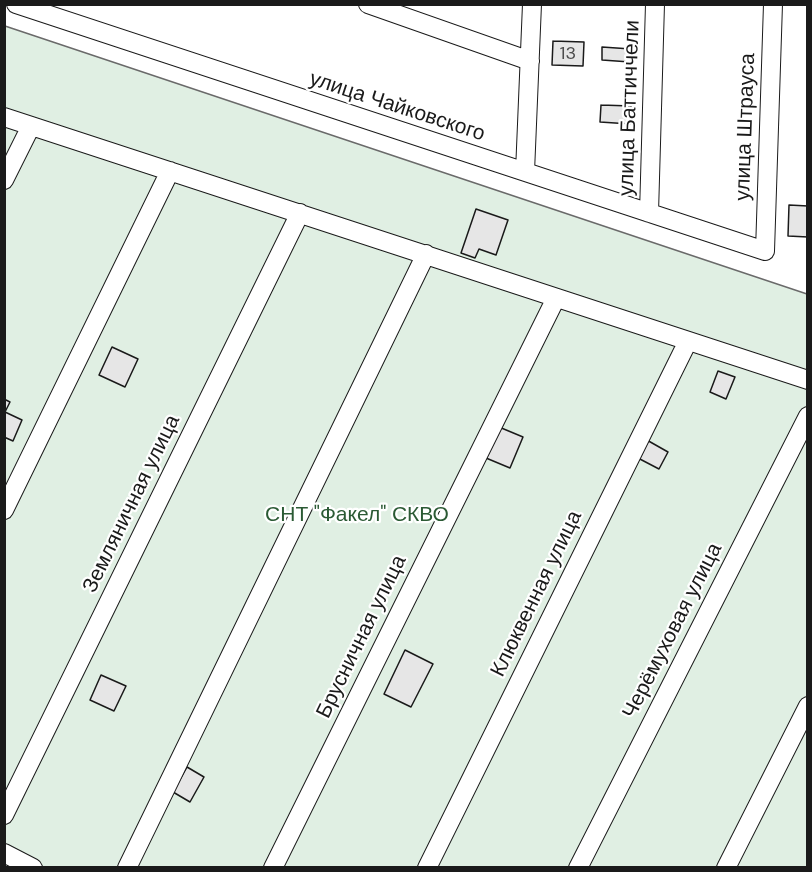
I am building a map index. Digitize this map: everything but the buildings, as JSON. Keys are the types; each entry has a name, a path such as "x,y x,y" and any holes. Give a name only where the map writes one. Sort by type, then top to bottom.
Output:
{"street":[{"name":"улица Чайковского","path":"16,4 765,251"},
{"path":"368,4 530,61"},
{"path":"525,172 532,4"},
{"name":"улица Баттиччели","path":"649,213 656,4"},
{"name":"улица Штрауса","path":"765,251 773,4"},
{"path":"4,117 807,380"},
{"path":"4,180 31,126"},
{"path":"4,510 170,171"},
{"name":"Земляничная улица","path":"4,815 300,213"},
{"path":"127,867 426,254"},
{"name":"Брусничная улица","path":"273,867 556,298"},
{"name":"Клюквенная улица","path":"427,867 688,341"},
{"name":"Черёмуховая улица","path":"578,867 807,416"},
{"path":"726,867 807,706"},
{"path":"4,853 33,867"}],"green space":[{"name":"СНТ \"Факел\" СКВО","path":"5,26 807,294 807,867 5,868"}]}
